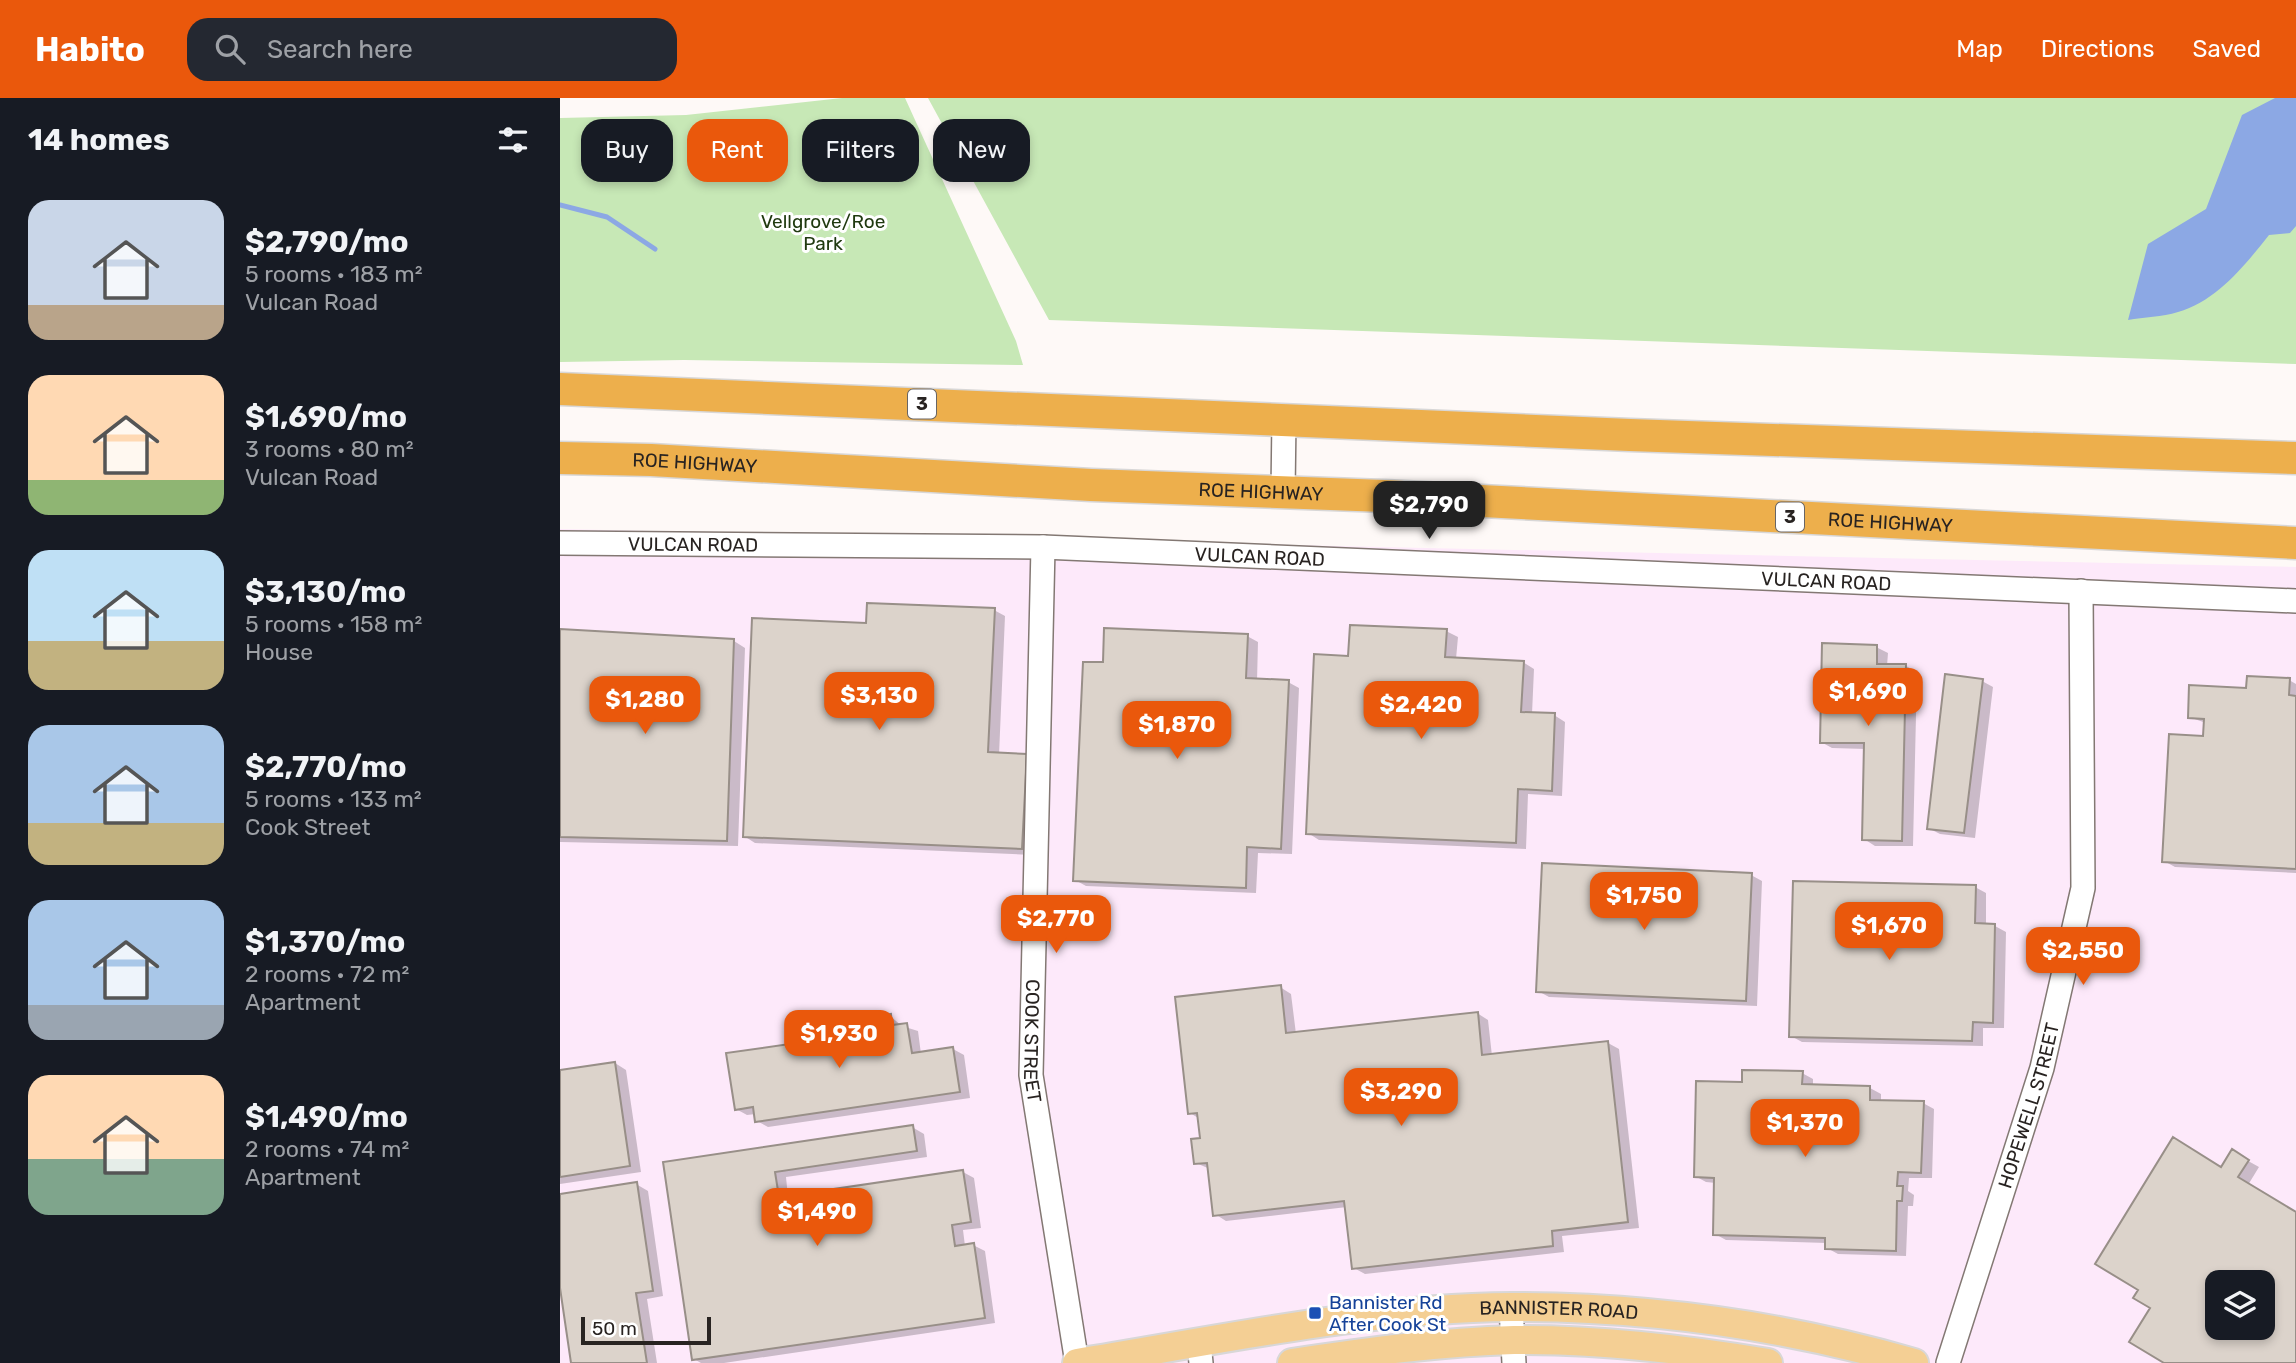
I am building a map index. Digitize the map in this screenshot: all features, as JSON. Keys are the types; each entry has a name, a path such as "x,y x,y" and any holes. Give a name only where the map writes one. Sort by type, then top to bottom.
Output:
{"highway":[{"name":"3","path":"560,389 1630,435 2296,457"},
{"name":"ROE HIGHWAY","path":"560,458 651,460 1091,485 1283,492 2296,543"}],"main road":[{"name":"BANNISTER ROAD","path":"1077,1363 1200,1353 1355,1319 1511,1307 1613,1310 1722,1320 1850,1345 1914,1363"},
{"name":"BANNISTER ROAD","path":"1292,1363 1417,1346 1513,1352 1615,1344 1716,1359 1768,1363"}],"street":[{"path":"1283,492 1284,419"},
{"name":"VULCAN ROAD","path":"560,543 1043,547 2296,601"},
{"name":"COOK STREET","path":"1043,547 1031,1075 1077,1363"},
{"name":"HOPEWELL STREET","path":"1948,1363 2042,1068 2083,888 2081,591"},
{"path":"1511,1307 1513,1352"},
{"path":"1716,1359 1722,1320"}],"shaded area":[{"path":"560,529 2296,567 2296,1363 560,1363"}],"green space":[{"name":"Vellgrove/Roe Park","path":"842,98 905,98 915,119 802,119 802,182 919,182 919,129 933,159 933,182 943,182 1016,341 1023,365 684,360 560,362 560,118 686,115"},
{"path":"928,98 2296,98 2296,364 1049,320 974,182 1030,182 1030,119 939,119"}],"water":[{"path":"2275,98 2296,98 2296,226 2290,233 2269,235 2229,281 2205,300 2172,314 2128,320 2148,244 2206,209 2242,115"}],"building":[{"path":"867,603 995,608 988,752 1027,754 1022,849 743,837 752,618 866,623"},
{"path":"1350,625 1447,629 1445,657 1524,661 1521,712 1555,713 1552,791 1518,789 1516,843 1306,834 1314,654 1348,656"},
{"path":"1104,628 1248,634 1246,678 1289,680 1281,849 1247,847 1246,888 1073,881 1083,662 1103,662"},
{"path":"560,629 734,639 727,841 560,837"},
{"path":"1822,643 1877,645 1877,664 1906,664 1902,841 1862,840 1864,743 1820,743"},
{"path":"1945,674 1983,679 1964,833 1927,829"},
{"path":"2247,676 2290,678 2289,695 2296,696 2296,869 2162,862 2169,734 2203,736 2204,719 2188,718 2189,685 2246,688"},
{"path":"1542,863 1752,873 1746,1001 1536,992"},
{"path":"1793,881 1976,885 1975,923 1995,924 1993,1023 1973,1022 1972,1041 1789,1037"},
{"path":"1281,985 1286,1033 1478,1012 1482,1055 1608,1041 1628,1222 1552,1231 1553,1246 1352,1269 1344,1201 1213,1216 1207,1163 1194,1164 1191,1139 1200,1138 1197,1113 1188,1114 1175,997"},
{"path":"891,1014 892,1025 907,1023 912,1053 953,1047 960,1092 755,1122 753,1107 735,1110 726,1053 797,1043 795,1028"},
{"path":"615,1062 630,1166 560,1177 560,1070"},
{"path":"1742,1070 1803,1071 1802,1084 1870,1086 1870,1100 1924,1101 1921,1173 1898,1172 1897,1186 1903,1186 1902,1201 1897,1201 1896,1251 1825,1249 1825,1238 1713,1235 1714,1178 1694,1177 1696,1081 1742,1082"},
{"path":"913,1125 917,1151 775,1172 779,1197 963,1170 971,1222 952,1225 955,1246 974,1243 985,1318 692,1360 663,1162"},
{"path":"2173,1137 2221,1167 2232,1149 2249,1160 2238,1177 2296,1212 2296,1363 2164,1363 2129,1342 2150,1308 2133,1298 2138,1290 2095,1264"},
{"path":"637,1182 653,1291 636,1293 647,1363 571,1363 560,1288 560,1194"}],"waterway":[{"path":"560,205 607,217 655,249"}],"place":[{"name":"Bannister Rd After Cook St","path":"1315,1313"}]}
